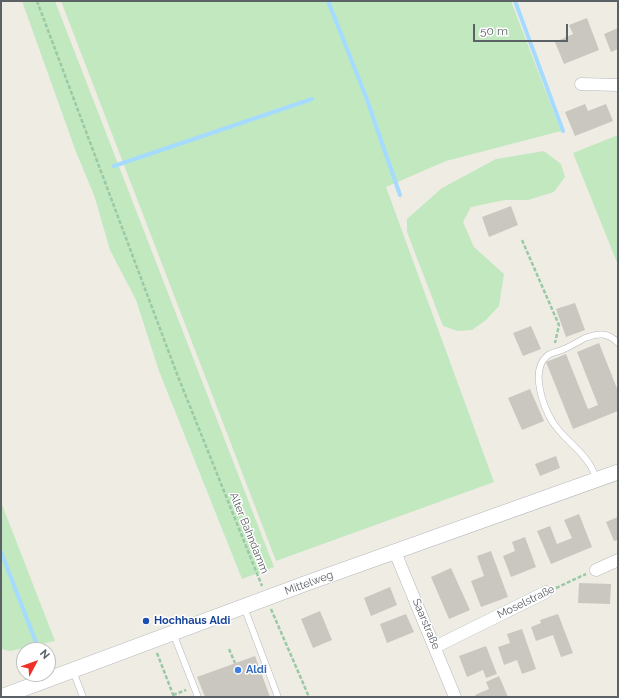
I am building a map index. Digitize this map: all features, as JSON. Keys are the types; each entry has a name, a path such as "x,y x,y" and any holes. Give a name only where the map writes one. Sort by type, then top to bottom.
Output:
{"street":[{"path":"580,84 618,85"},
{"name":"Mittelweg","path":"1,697 266,598 618,472"},
{"name":"Saarstraße","path":"395,552 455,697"},
{"path":"596,570 618,560"},
{"name":"Moselstraße","path":"435,647 546,592"}],"lane":[{"path":"596,480 591,466 585,457 560,432 552,421 538,384 539,371 542,362 552,353 562,350 586,338 601,334 608,335 618,343"},
{"path":"244,607 278,697"},
{"path":"172,633 198,697"},
{"path":"73,670 83,697"}],"path":[{"name":"Alter Bahndamm","path":"37,1 177,374 266,598 309,697"},
{"path":"522,240 559,325 552,353"},
{"name":"Moselstraße","path":"546,592 596,570"},
{"path":"152,640 174,696 194,686"},
{"path":"230,649 235,663"}],"green space":[{"path":"22,1 55,1 274,567 242,579 159,371 136,300 110,250 94,195 76,152"},
{"path":"61,1 511,1 561,131 446,161 386,187 494,482 276,561"},
{"path":"618,135 618,265 573,153"},
{"path":"544,151 561,164 565,177 554,192 528,200 505,200 471,207 463,222 474,247 504,274 499,306 486,320 472,330 458,331 443,326 407,232 407,219 442,188 496,159"},
{"path":"1,502 55,641 16,642 16,650 10,651 1,649"}],"building":[{"path":"587,18 599,50 564,64 555,42 573,34 569,25"},
{"path":"618,28 618,49 611,52 604,34"},
{"path":"585,104 588,111 606,104 613,121 575,136 565,112"},
{"path":"511,206 518,225 489,237 482,217"},
{"path":"575,303 585,330 566,337 556,309"},
{"path":"531,326 541,349 523,356 513,333"},
{"path":"599,343 618,391 618,411 573,429 546,362 566,354 588,409 598,405 577,352"},
{"path":"530,389 544,421 522,430 508,398"},
{"path":"556,456 560,468 540,476 535,464"},
{"path":"579,514 592,547 551,564 537,531 550,526 557,544 572,538 564,520"},
{"path":"618,517 618,540 614,541 606,522"},
{"path":"525,537 536,567 511,577 503,556 515,551 512,542"},
{"path":"491,551 508,597 481,607 471,581 484,576 477,556"},
{"path":"451,568 470,610 449,619 431,577"},
{"path":"579,583 611,584 610,604 578,603"},
{"path":"390,587 397,605 371,616 364,598"},
{"path":"320,611 332,640 313,648 301,619"},
{"path":"406,614 414,632 387,643 380,624"},
{"path":"558,614 573,653 561,657 553,635 536,641 531,627 541,623 540,620"},
{"path":"522,629 536,669 522,674 517,660 504,665 498,647 510,643 507,634"},
{"path":"486,646 497,674 486,678 483,670 467,677 459,656"},
{"name":"Aldi","path":"255,656 270,697 205,697 197,677"},
{"path":"499,676 508,697 476,697 475,695 489,689 486,682"}],"waterway":[{"path":"328,1 366,97 400,195"},
{"path":"515,1 563,131"},
{"path":"114,166 312,99"},
{"path":"1,552 36,642"}],"place":[{"name":"Hochhaus Aldi","path":"146,621"},
{"name":"Aldi","path":"238,670"}]}
